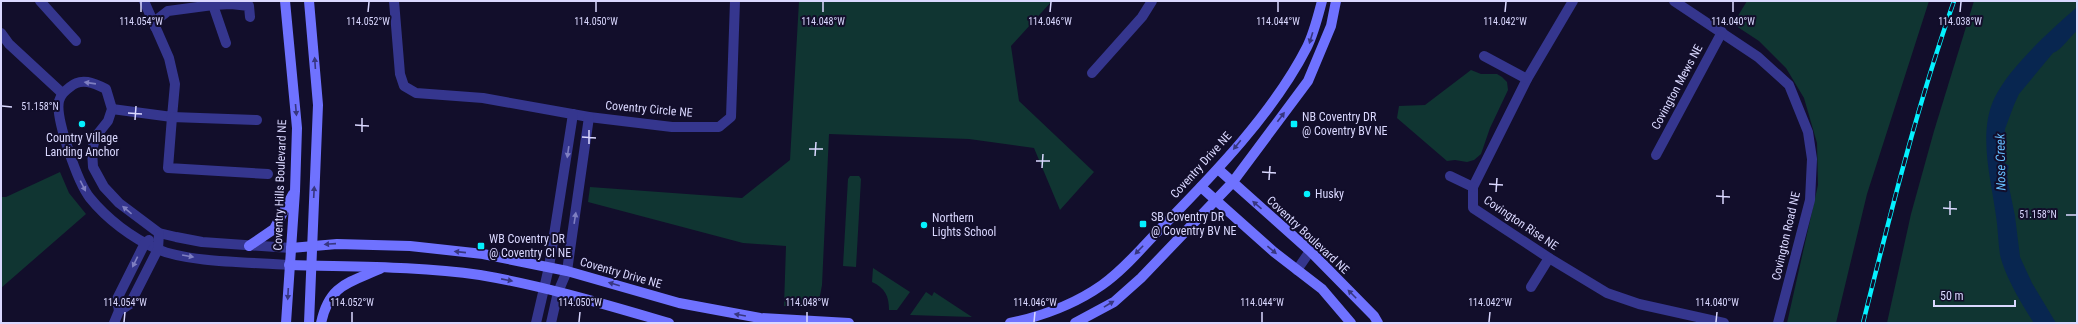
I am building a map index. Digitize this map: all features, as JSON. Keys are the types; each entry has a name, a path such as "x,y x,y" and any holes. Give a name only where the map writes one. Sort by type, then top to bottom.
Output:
{"street":[{"path":"40,1 76,41"},
{"path":"144,1 169,58 175,84 168,168 268,174"},
{"name":"Coventry Hills Boulevard NE","path":"285,1 297,128 295,191 286,323"},
{"path":"309,1 318,105 311,245 309,323"},
{"name":"Coventry Circle NE","path":"394,1 400,74 404,86 416,93 483,98 573,114 672,127 719,127 731,117 736,1"},
{"path":"1092,73 1142,17 1152,1"},
{"name":"Coventry Drive NE","path":"1010,323 1046,314 1077,300 1103,284 1125,264 1201,187 1218,169 1284,88 1308,46 1322,1"},
{"path":"1075,323 1114,302 1141,278 1232,183 1308,82 1328,33 1336,1"},
{"name":"Covington Rise NE","path":"1573,1 1527,79 1473,188 1473,208 1549,258 1607,292 1639,304 1724,323"},
{"name":"Covington Road NE","path":"1674,1 1758,57 1789,85 1808,132 1812,159 1810,200 1778,323"},
{"path":"155,27 159,18 168,11 213,5 231,4 249,6 250,17"},
{"path":"213,5 226,43"},
{"name":"Covington Mews NE","path":"1656,155 1722,32"},
{"path":"1,33 9,44 62,93"},
{"path":"1484,56 1527,79"},
{"path":"291,248 202,242 158,232 119,203 104,187 93,167 92,150 96,136 108,121 112,109 106,89 92,82 75,82 62,93 58,108 65,140 84,189 90,199 119,227 158,249 198,258 311,266 410,267 480,275 544,288 669,323"},
{"path":"1284,88 1296,97"},
{"path":"112,109 172,117 257,120"},
{"path":"536,323 549,267 573,114"},
{"name":"Coventry Circle NE","path":"551,323 558,292 567,271 589,116"},
{"name":"Coventry Boulevard NE","path":"1218,169 1310,251 1374,316 1378,323"},
{"path":"1450,176 1473,188"},
{"path":"1201,187 1297,270 1322,289 1351,323"},
{"path":"250,246 274,229 295,191"},
{"path":"114,323 119,311 117,299 145,243 158,232"},
{"path":"119,311 130,304 158,249 158,232"},
{"name":"Coventry Drive NE","path":"291,248 311,245 337,244 410,246 483,254 567,271 679,303 760,318 849,323"},
{"path":"1297,270 1310,251"},
{"path":"1531,287 1549,258"},
{"path":"321,323 324,307 334,293 346,284 385,267"}],"green space":[{"path":"799,1 1052,1 1011,46 1019,101 1094,172 1060,210 1034,148 969,139 829,134 822,285 818,306 784,306 786,246 743,243 588,202 590,187 742,198 790,160"},
{"path":"1747,1 1929,1 1867,194 1836,323 1787,323 1818,185 1817,143 1804,98 1786,68 1759,41 1733,24"},
{"path":"1974,1 2077,1 2077,323 1887,323 1911,214 1934,131"},
{"path":"1471,70 1481,74 1497,74 1507,82 1508,90 1490,128 1481,154 1474,160 1467,162 1455,160 1447,161 1397,118 1399,106 1425,105"},
{"path":"60,172 69,193 86,214 1,288 1,197 6,197"},
{"path":"850,176 859,176 861,179 856,267 843,266 848,179"},
{"path":"873,268 910,292 897,310 889,310 885,293 880,287 872,282"},
{"path":"926,292 932,296 934,292 972,317 910,315"}],"water":[{"name":"Nose Creek","path":"2077,7 2077,31 2060,49 2053,53 2019,94 2005,129 2005,163 2009,166 2007,173 2008,182 2015,216 2020,257 2032,283 2056,323 2034,323 2010,281 2000,255 1997,221 1987,157 1987,127 1989,113 1994,99 2010,74 2031,50"}],"railway":[{"path":"1863,323 1916,121 1954,1"}],"place":[{"name":"Country Village Landing Anchor","path":"82,124"},
{"name":"NB Coventry DR @ Coventry BV NE","path":"1294,124"},
{"name":"Husky","path":"1307,194"},
{"name":"SB Coventry DR @ Coventry BV NE","path":"1143,224"},
{"name":"Northern Lights School","path":"924,225"},
{"name":"WB Coventry DR @ Coventry CI NE","path":"481,246"}]}
